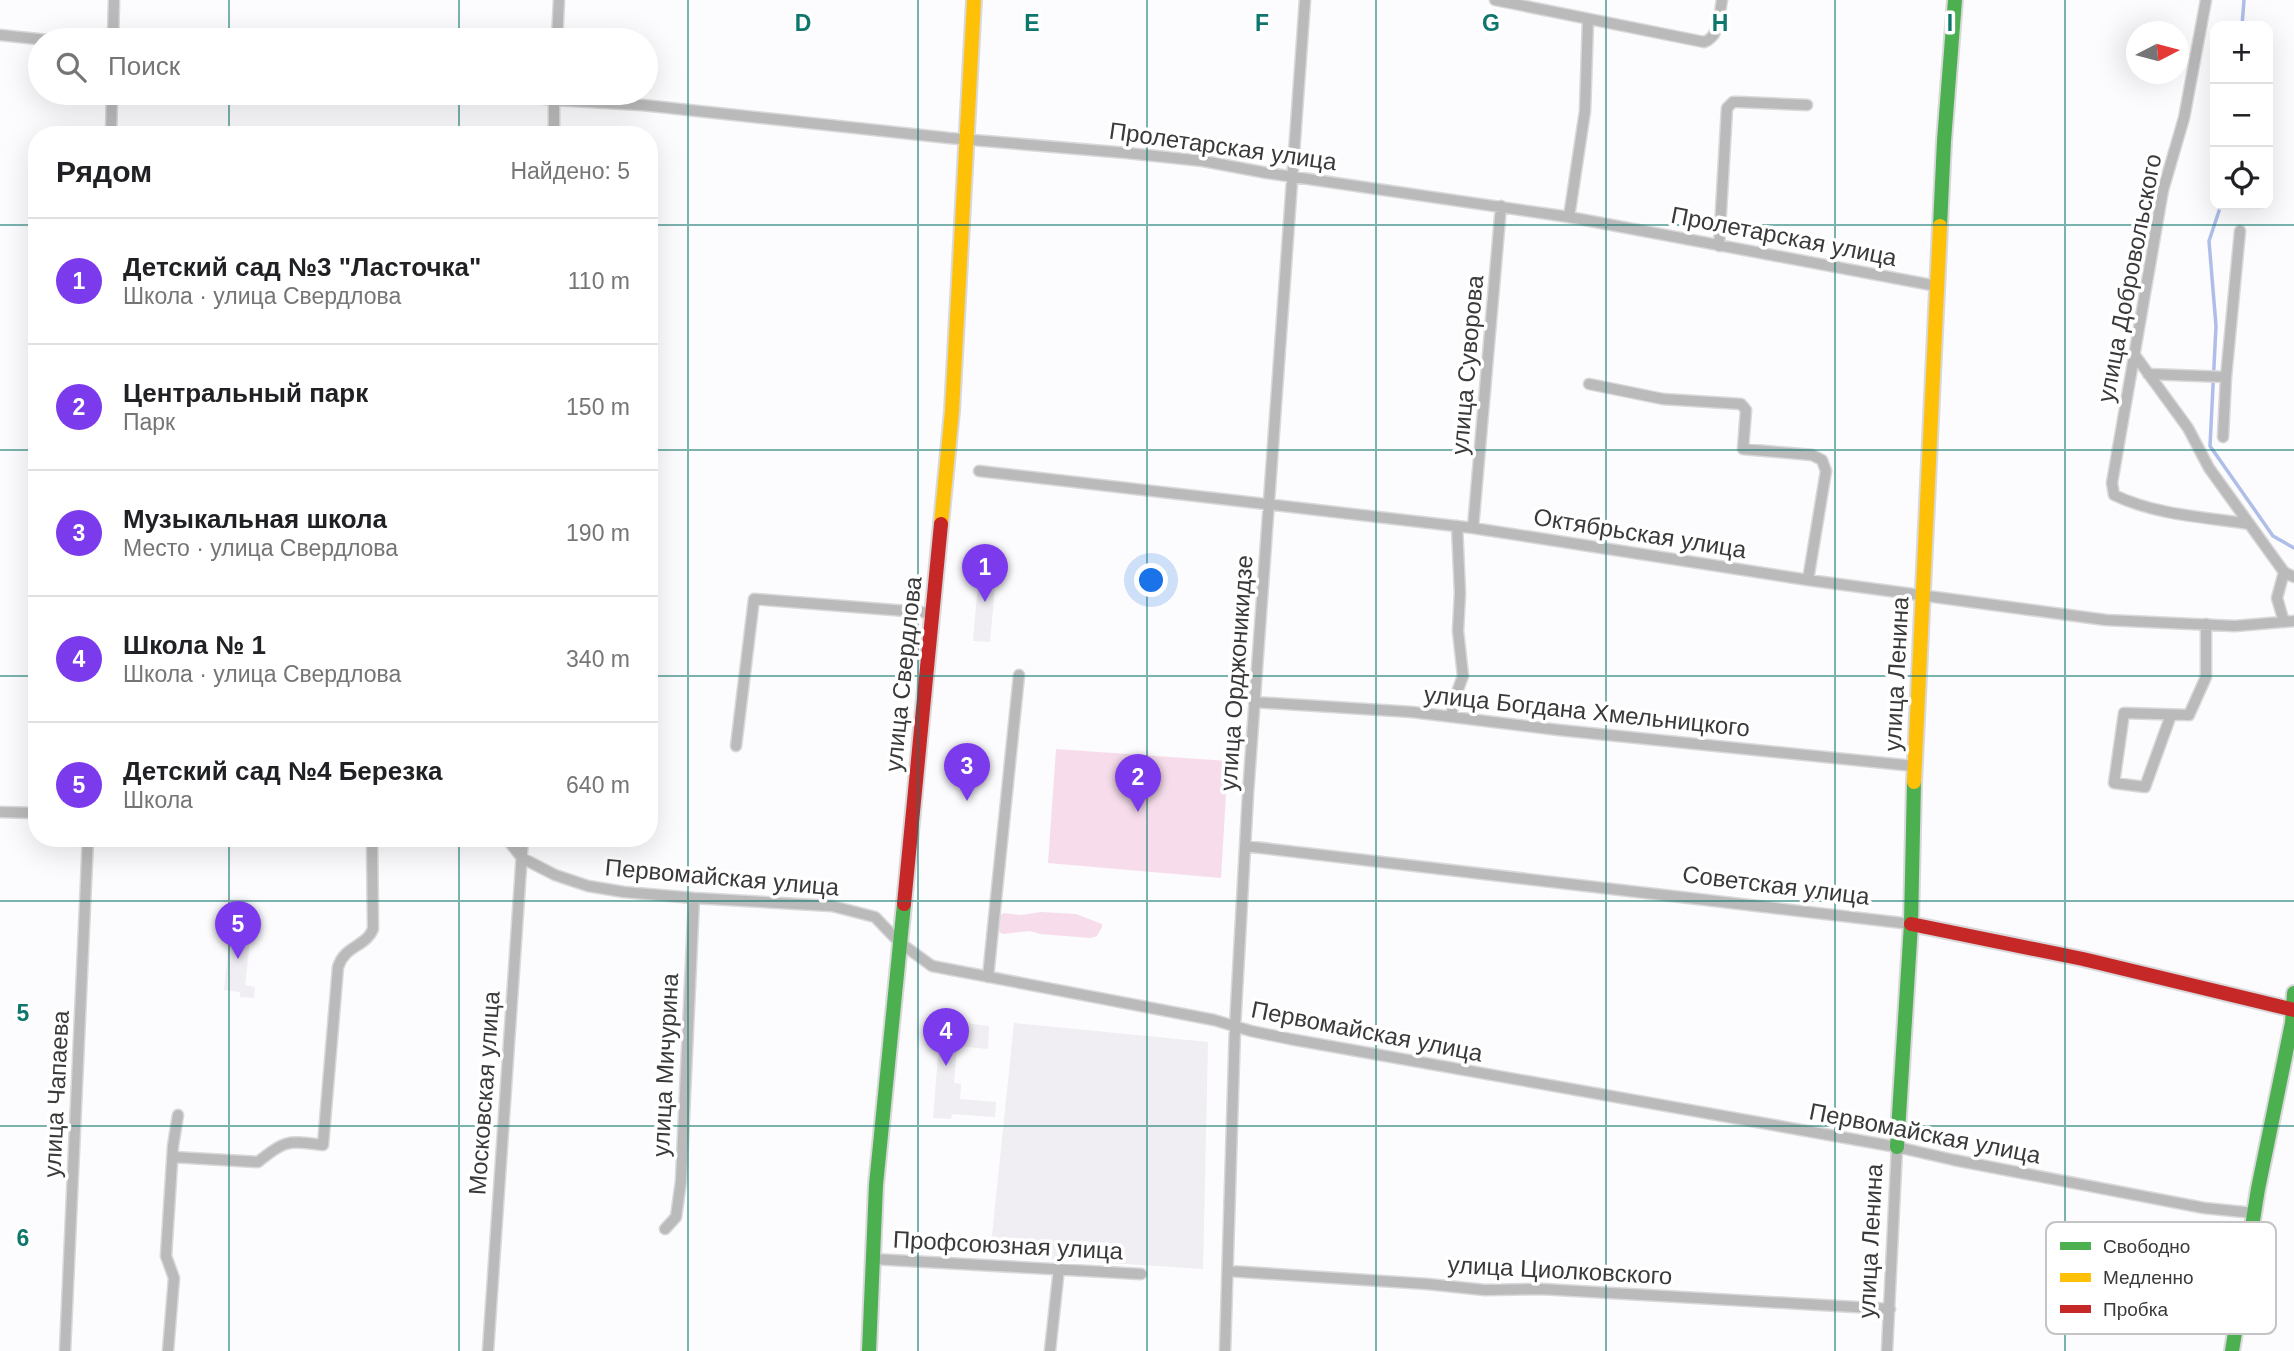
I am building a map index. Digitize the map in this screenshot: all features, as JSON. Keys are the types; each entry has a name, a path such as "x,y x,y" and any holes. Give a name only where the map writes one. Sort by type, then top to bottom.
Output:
{"street":[{"path":"113,28 114,0"},
{"path":"557,28 559,0"},
{"name":"улица Свердлова","path":"869,1351 876,1185 952,411 974,0"},
{"name":"улица Орджоникидзе","path":"1225,1351 1235,1027 1245,846 1305,0"},
{"path":"1495,0 1704,42 1712,39 1716,33 1722,0"},
{"name":"улица Ленина","path":"1887,1351 1911,924 1914,766 1944,141 1955,0"},
{"name":"улица Добровольского","path":"2206,0 2184,118 2162,190 2112,483 2114,495 2134,505 2249,524"},
{"path":"1569,217 1585,111 1588,20"},
{"path":"0,35 28,38"},
{"path":"1719,246 1727,107 1739,102 1807,105"},
{"path":"111,126 112,105"},
{"path":"554,105 554,126"},
{"name":"Пролетарская улица","path":"642,105 1203,161 1569,217 1937,286"},
{"name":"улица Суворова","path":"1473,528 1500,206"},
{"path":"2223,436 2240,230"},
{"path":"2134,354 2188,428 2209,468 2289,574 2277,598 2289,621"},
{"path":"2148,374 2226,377"},
{"path":"1589,384 1663,399 1741,404 1746,410 1744,449 1812,455 1822,460 1826,471 1808,580"},
{"name":"Октябрьская улица","path":"979,471 1473,528 1808,580 2106,620 2235,626 2289,621"},
{"path":"1451,717 1463,676 1458,631 1460,593 1457,526"},
{"path":"736,747 754,600 932,613"},
{"path":"2171,715 2145,787 2114,783 2124,713 2189,715 2206,677 2206,624"},
{"path":"988,977 1019,675"},
{"name":"улица Богдана Хмельницкого","path":"1254,702 1412,712 1665,742 1914,766"},
{"path":"0,812 28,813"},
{"name":"Советская улица","path":"1245,846 1911,924 2083,959 2293,1010"},
{"name":"улица Чапаева","path":"65,1351 89,847"},
{"path":"173,1157 258,1162 279,1145 292,1141 324,1145 338,967 341,958 366,939 373,929 372,847"},
{"name":"Первомайская улица","path":"513,847 522,858 555,875 588,886 694,898 832,906 875,917 899,942 932,966 1214,1020 1235,1027 1381,1056 1897,1147 2204,1208 2254,1213"},
{"name":"Московская улица","path":"488,1351 523,847"},
{"name":"улица Мичурина","path":"665,1229 676,1217 681,1181 694,898"},
{"path":"2253,1222 2292,1023 2294,993"},
{"path":"169,1351 174,1278 166,1256 178,1115"},
{"name":"Профсоюзная улица","path":"873,1259 1141,1274"},
{"path":"1050,1351 1059,1268"},
{"name":"улица Циолковского","path":"1228,1272 1485,1290 1541,1289 1889,1309"}],"shaded area":[{"path":"980,561 997,563 990,642 973,641"},
{"path":"1056,749 1228,761 1221,878 1048,863"},
{"path":"1041,912 1076,914 1102,924 1102,927 1097,936 1090,938 1030,931 1003,934 997,931 998,916 1004,913 1021,915"},
{"path":"248,921 262,922 261,933 251,932 245,985 255,987 254,998 240,997 240,992 224,990 231,924 247,925"},
{"path":"941,1020 989,1026 988,1049 957,1046 954,1083 961,1084 960,1099 996,1102 995,1117 952,1114 951,1119 933,1118"},
{"path":"1014,1023 1208,1042 1203,1269 990,1255"}],"waterway":[{"path":"2242,21 2244,0"},
{"path":"2219,210 2209,241 2216,326 2210,446 2273,536 2294,548"}],"traffic: fast":[{"path":"1940,226 1955,0"},
{"path":"1897,1147 1911,924 1914,782"},
{"path":"869,1351 876,1185 904,904"},
{"path":"2253,1222 2292,1023 2294,993"},
{"path":"2232,1351 2235,1334"}],"traffic: slow":[{"path":"941,524 952,411 974,0"},
{"path":"1914,782 1940,226"}],"traffic: jam":[{"path":"904,904 941,524"},
{"path":"1911,924 2083,959 2294,1010"}],"place":[{"name":"Детский сад №3 \"Ласточка\"","path":"985,602"},
{"name":"Музыкальная школа","path":"967,801"},
{"name":"Центральный парк","path":"1138,812"},
{"name":"Детский сад №4 Березка","path":"238,959"},
{"name":"Школа № 1","path":"946,1066"}]}
